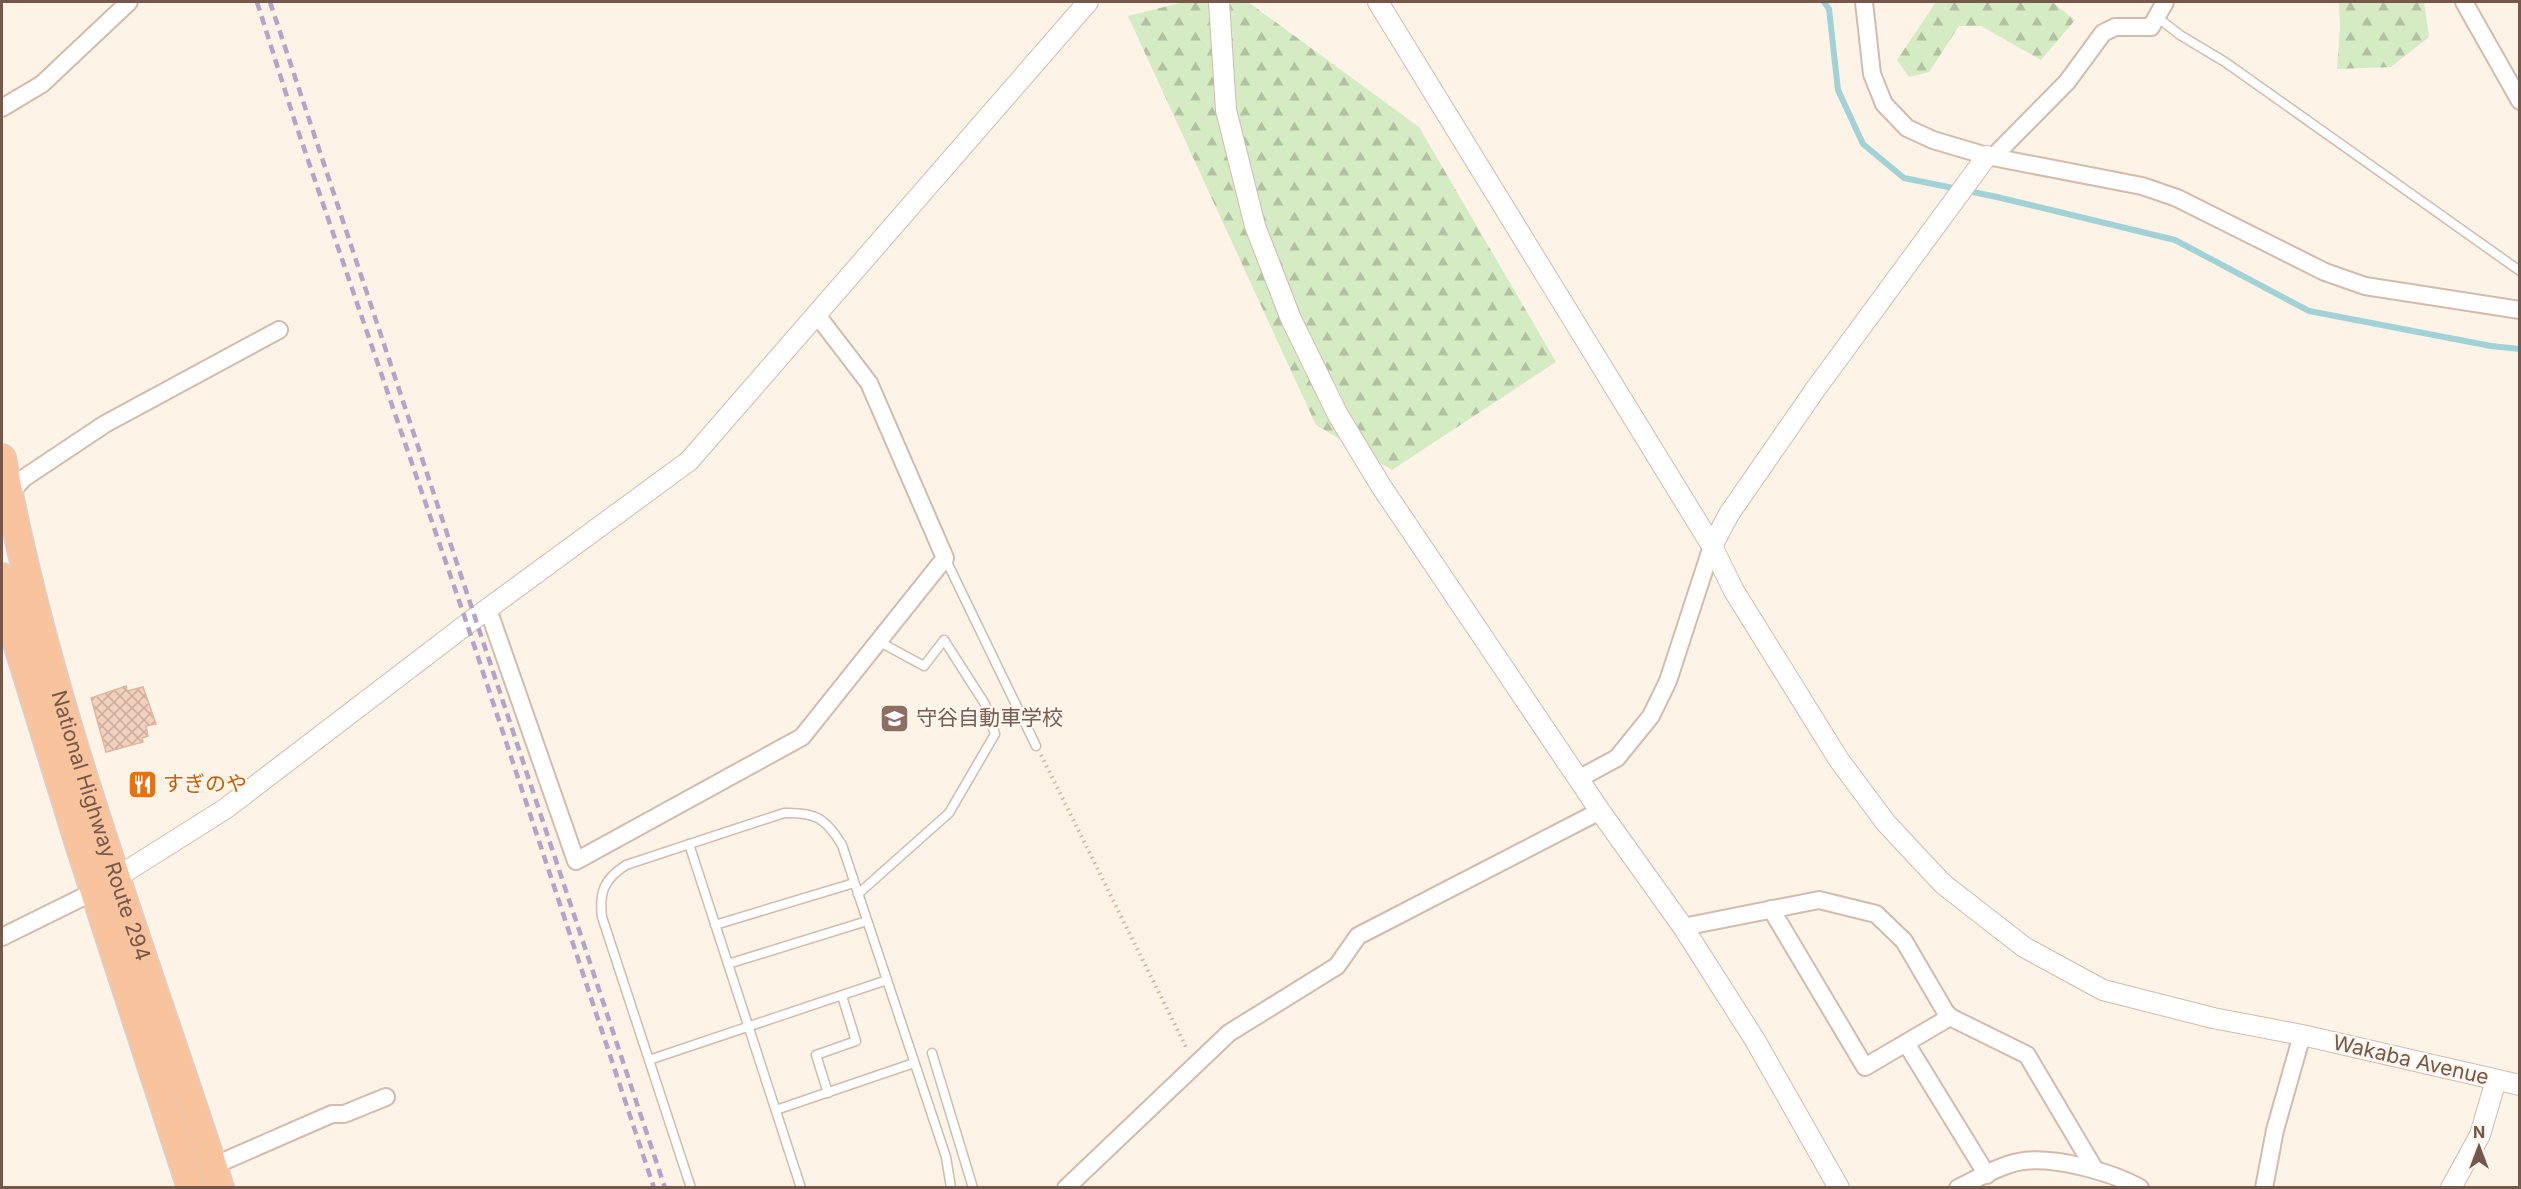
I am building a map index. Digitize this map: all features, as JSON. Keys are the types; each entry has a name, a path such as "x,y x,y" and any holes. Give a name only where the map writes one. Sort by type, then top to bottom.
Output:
{"highway":[{"name":"National Highway Route 294","path":"2,458 5,500 106,884 191,1188"},
{"name":"National Highway Route 294","path":"2,577 17,643 216,1177"}],"street":[{"path":"2,108 42,84 129,2"},
{"path":"2,938 106,884 225,808 488,609 689,461 1088,2"},
{"path":"1219,2 1226,110 1255,226 1308,355 1338,415 1381,486 1580,778 1600,811 1683,927 1755,1040 1839,1188"},
{"name":"Wakaba Avenue","path":"1378,2 1712,546 1734,591 1839,760 1886,823 1943,884 2025,947 2103,990 2214,1018 2302,1035 2520,1085"},
{"path":"1864,2 1872,74 1884,104 1908,128 1933,140 1990,156 2142,186 2177,198 2325,272 2365,286 2520,310"},
{"path":"1580,778 1617,758 1652,716 1668,681 1712,546 1729,514 1817,387 1953,199 1990,156 2067,82 2103,33 2115,27 2151,27 2165,2"},
{"path":"2464,2 2520,101"},
{"path":"488,609 576,861 802,737 945,558 869,383 817,315"},
{"path":"5,500 24,478 105,424 279,330"},
{"path":"1066,1188 1229,1033 1337,966 1358,936 1600,811"},
{"path":"1683,927 1819,900 1876,914 1904,941 1950,1017 2027,1055 2094,1168"},
{"path":"1771,909 1865,1067 1950,1017"},
{"path":"2264,1188 2275,1130 2302,1035"},
{"path":"1906,1043 1987,1175"},
{"path":"2451,1188 2480,1135 2496,1080"},
{"path":"216,1177 332,1114 345,1114 386,1097"},
{"path":"1958,1188 2017,1162 2030,1161 2094,1168 2124,1179 2140,1188"}],"lane":[{"path":"2157,17 2180,35 2225,62 2317,126 2520,271"},
{"path":"945,558 1036,746"},
{"path":"858,894 949,813 995,734 985,704 944,640 924,666 879,641"},
{"path":"691,1188 602,917 600,898 606,883 615,872 626,865 784,813 807,812 831,826 842,845 946,1157 951,1188"},
{"path":"689,844 801,1188"},
{"path":"715,925 854,883"},
{"path":"728,964 867,921"},
{"path":"649,1060 887,980"},
{"path":"828,1092 816,1055 856,1041 842,996"},
{"path":"932,1053 973,1188"},
{"path":"776,1110 914,1063"}],"path":[{"path":"1036,746 1194,1065"}],"green space":[{"path":"1184,2 1248,2 1419,127 1556,362 1392,470 1316,425 1128,16"},
{"path":"1936,2 2052,2 2075,20 2041,60 1981,26 1959,26 1929,72 1909,77 1897,60"},
{"path":"2339,2 2424,2 2429,37 2391,67 2337,69"}],"building":[{"path":"126,686 127,691 143,687 156,724 146,726 148,736 142,738 143,742 106,752 91,698"}],"waterway":[{"path":"1824,2 1829,9 1838,90 1863,144 1904,178 1997,197 2175,240 2309,311 2491,346 2520,349"}],"railway":[{"path":"257,2 295,122 467,624 654,1188"},
{"path":"270,2 665,1188"}],"place":[{"name":"守谷自動車学校","path":"895,718"},
{"name":"すぎのや","path":"142,784"}]}
